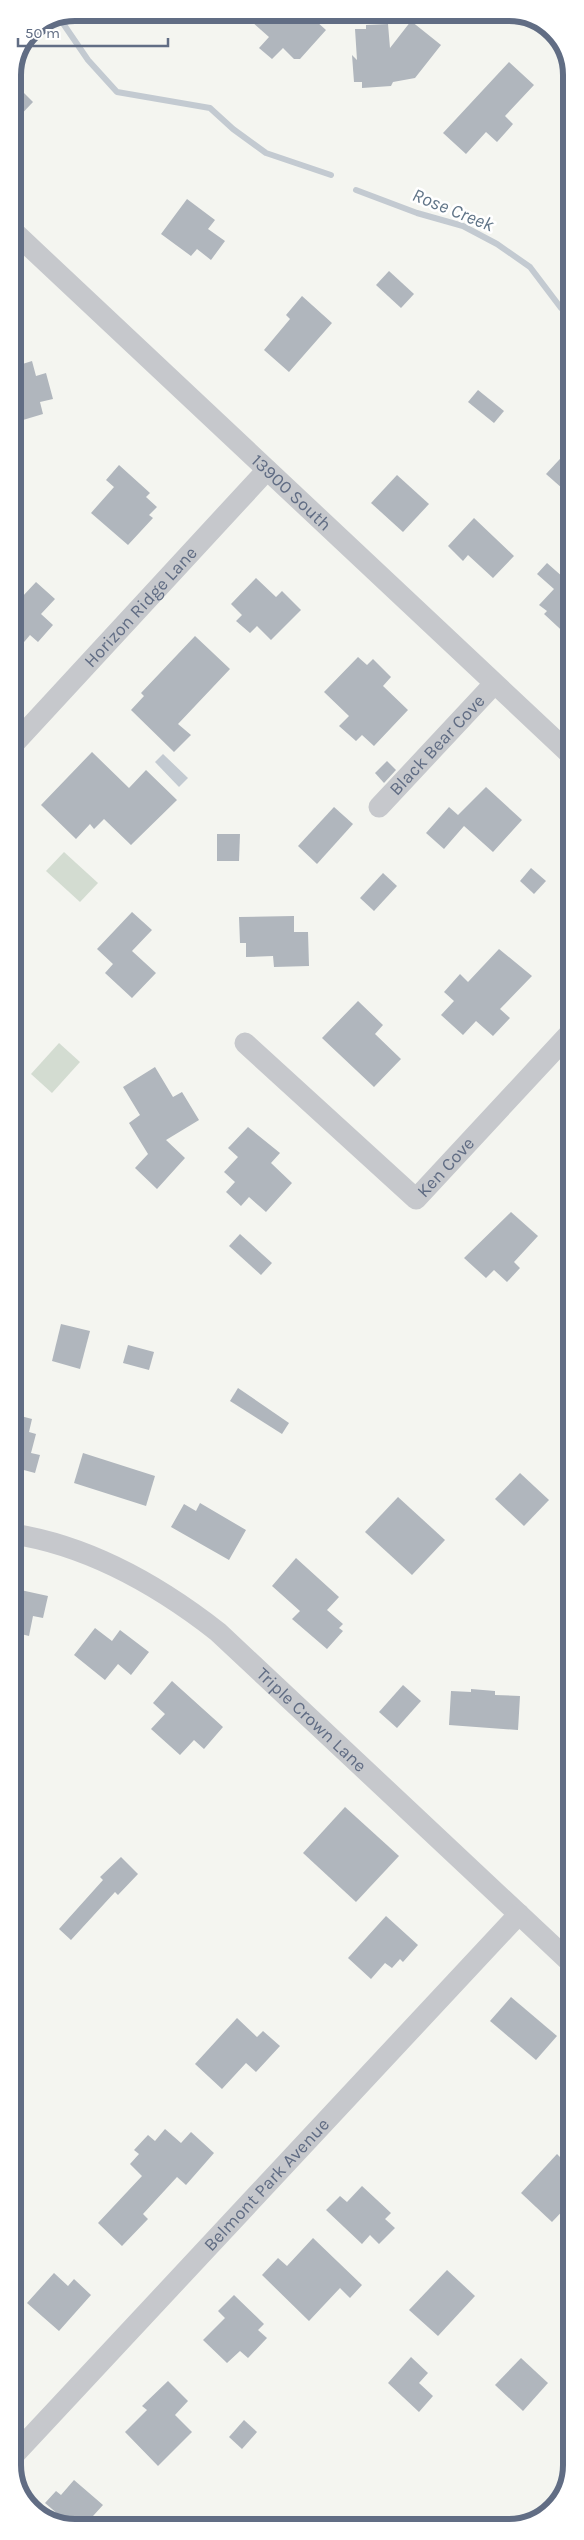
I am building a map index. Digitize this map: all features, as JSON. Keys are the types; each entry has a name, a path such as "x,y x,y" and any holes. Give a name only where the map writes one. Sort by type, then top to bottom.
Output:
{"street":[{"name":"13900 South","path":"21,239 563,748"},
{"name":"Horizon Ridge Lane","path":"21,736 267,470"},
{"name":"Black Bear Cove","path":"380,807 494,684"},
{"name":"Ken Cove","path":"245,1043 416,1199 563,1041"},
{"name":"Triple Crown Lane","path":"21,1536 55,1544 90,1556 158,1588 218,1632 563,1955"},
{"name":"Belmont Park Avenue","path":"21,2448 519,1914"}],"shaded area":[{"path":"163,754 188,778 179,787 155,762"},
{"path":"64,852 98,883 80,902 46,871"},
{"path":"59,1043 80,1062 52,1093 31,1074"}],"building":[{"path":"251,21 316,21 326,30 300,59 294,59 283,48 272,59 259,48 269,37"},
{"path":"411,21 441,45 415,78 393,82 391,86 362,88 362,82 354,82 352,55 357,60 355,29 366,29 366,25 388,24 390,48"},
{"path":"509,62 534,85 505,116 513,124 497,142 486,132 466,154 443,133"},
{"path":"21,90 33,102 21,115"},
{"path":"187,199 215,220 208,229 225,241 211,260 197,249 191,256 161,234"},
{"path":"389,271 414,294 401,308 376,285"},
{"path":"302,296 332,323 289,372 264,350 290,319 286,315"},
{"path":"32,361 36,376 46,373 53,399 40,402 43,414 21,421 21,364"},
{"path":"478,390 504,411 494,423 468,402"},
{"path":"563,456 563,489 546,474"},
{"path":"119,465 150,493 146,497 157,507 149,515 153,518 128,545 91,513 114,487 106,480"},
{"path":"397,475 429,504 403,532 371,503"},
{"path":"474,518 514,556 493,578 468,555 463,561 448,546"},
{"path":"547,563 563,577 563,632 544,614 547,611 539,605 554,589 537,574"},
{"path":"256,578 276,597 282,591 301,610 271,640 257,626 250,633 236,621 242,615 231,604"},
{"path":"36,582 55,599 41,614 53,625 38,642 30,635 21,646 21,596"},
{"path":"195,636 230,669 178,724 191,735 174,752 131,710 144,696 141,693"},
{"path":"358,657 367,665 373,659 391,677 383,686 408,710 374,746 362,735 356,741 339,726 349,716 324,692"},
{"path":"92,752 129,788 146,770 177,800 131,845 104,819 94,829 90,824 76,839 41,805"},
{"path":"387,761 396,770 384,783 375,773"},
{"path":"486,787 522,820 493,852 464,826 444,849 426,833 449,807 458,815"},
{"path":"334,807 353,824 317,864 298,846"},
{"path":"217,834 240,834 239,861 217,861"},
{"path":"531,868 546,881 534,894 520,881"},
{"path":"383,873 397,886 374,911 360,898"},
{"path":"132,912 152,930 132,951 156,973 132,998 105,973 113,964 97,949"},
{"path":"294,916 294,932 308,932 309,966 274,967 273,956 246,957 246,943 240,943 239,917"},
{"path":"499,949 532,976 500,1009 510,1018 493,1036 476,1021 463,1035 441,1015 454,1001 444,992 460,974 468,982"},
{"path":"358,1001 383,1025 375,1034 401,1059 374,1087 322,1038"},
{"path":"155,1067 173,1097 182,1092 199,1120 166,1140 185,1158 157,1189 135,1168 148,1154 129,1123 140,1115 123,1087"},
{"path":"248,1127 280,1153 271,1163 292,1183 266,1212 249,1197 241,1206 226,1192 235,1182 224,1172 238,1157 228,1148"},
{"path":"511,1212 538,1236 514,1262 520,1268 507,1282 494,1270 486,1278 464,1258"},
{"path":"240,1234 272,1263 261,1275 229,1246"},
{"path":"61,1324 90,1331 80,1369 52,1361"},
{"path":"128,1345 154,1352 149,1370 123,1363"},
{"path":"238,1388 289,1423 282,1434 230,1401"},
{"path":"21,1416 32,1419 29,1432 36,1434 31,1453 40,1455 35,1473 21,1469"},
{"path":"83,1453 155,1476 146,1506 74,1483"},
{"path":"520,1473 549,1500 524,1526 495,1499"},
{"path":"398,1497 445,1540 412,1575 365,1532"},
{"path":"200,1503 246,1530 229,1560 171,1527 184,1504 196,1511"},
{"path":"296,1558 339,1597 327,1610 343,1624 339,1628 343,1631 327,1649 292,1619 300,1611 272,1586"},
{"path":"21,1590 48,1596 43,1618 33,1616 29,1636 21,1634"},
{"path":"95,1628 112,1641 120,1630 149,1652 131,1675 118,1664 105,1680 74,1655"},
{"path":"172,1681 223,1727 204,1749 194,1740 180,1755 151,1729 165,1714 153,1703"},
{"path":"403,1685 421,1701 397,1728 379,1712"},
{"path":"471,1689 495,1691 495,1695 520,1696 518,1730 449,1725 451,1691 471,1692"},
{"path":"345,1807 399,1856 356,1902 303,1853"},
{"path":"121,1857 138,1874 118,1895 115,1892 71,1940 59,1929 103,1880 100,1877"},
{"path":"386,1916 418,1945 403,1962 400,1959 392,1968 385,1963 371,1979 348,1958"},
{"path":"511,1997 557,2036 536,2060 490,2021"},
{"path":"237,2018 257,2037 263,2031 280,2046 256,2072 246,2063 222,2089 195,2064"},
{"path":"165,2129 181,2143 191,2132 214,2153 186,2185 177,2177 143,2214 148,2219 122,2246 98,2223 142,2176 130,2164 139,2154 134,2150 148,2135 155,2141"},
{"path":"557,2154 563,2160 563,2210 552,2222 521,2193"},
{"path":"362,2186 391,2213 385,2219 395,2228 379,2244 370,2235 362,2244 326,2210 340,2196 347,2202"},
{"path":"313,2238 362,2285 350,2298 340,2288 309,2321 262,2275 278,2258 287,2266"},
{"path":"447,2270 475,2296 438,2336 409,2310"},
{"path":"54,2273 68,2286 74,2279 91,2295 59,2331 27,2303"},
{"path":"234,2295 264,2324 258,2330 267,2338 248,2358 240,2351 227,2363 203,2340 225,2318 218,2311"},
{"path":"411,2357 428,2373 419,2383 433,2396 419,2412 388,2383"},
{"path":"521,2358 548,2383 523,2411 495,2385"},
{"path":"168,2381 188,2401 175,2415 192,2432 158,2466 125,2432 147,2410 142,2406"},
{"path":"244,2420 257,2432 242,2449 229,2437"},
{"path":"74,2480 103,2505 90,2519 61,2517 45,2503 56,2491 61,2495"}],"waterway":[{"name":"Rose Creek","path":"63,23 88,60 117,92 210,108 233,129 266,153 331,175"},
{"name":"Rose Creek","path":"356,190 417,213 463,226 497,244 530,267 563,309"}]}
